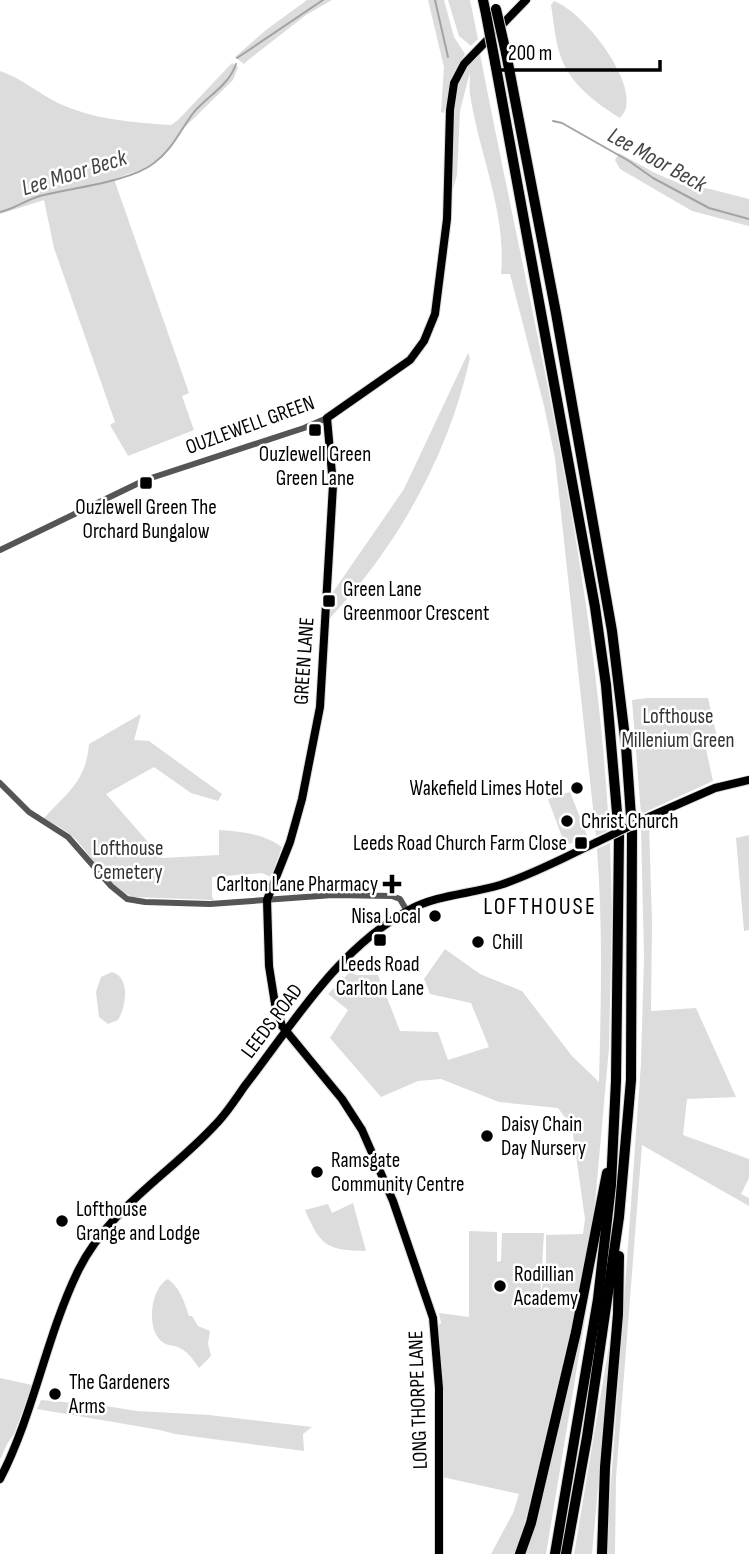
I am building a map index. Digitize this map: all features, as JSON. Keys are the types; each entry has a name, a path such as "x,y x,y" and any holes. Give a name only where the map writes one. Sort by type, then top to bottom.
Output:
{"highway":[{"path":"483,0 492,8 506,53 556,313 610,619 626,746 632,844 631,1080 619,1217 589,1423 566,1554"},
{"path":"492,8 495,62 588,568 606,685 619,836 616,1068 611,1185 598,1299 555,1554"},
{"path":"520,1554 531,1523 576,1332 604,1180 611,1163"},
{"path":"596,1554 618,1314 619,1217"},
{"path":"602,1554 605,1467"}],"main road":[{"name":"OUZLEWELL GREEN","path":"327,418 410,360 430,329 435,314 447,219 450,110 454,83 464,64 526,0"},
{"name":"GREEN LANE","path":"267,901 290,842 307,776 320,708 333,485 327,418"},
{"name":"LEEDS ROAD","path":"0,1479 31,1404 66,1300 79,1269 94,1244 132,1200 216,1124 317,989 354,951 382,927 407,911 432,901 503,884 715,788 749,780"},
{"path":"267,901 271,982 277,1012 286,1032"},
{"name":"LONG THORPE LANE","path":"286,1032 342,1098 362,1130 389,1189 433,1318 439,1388 439,1554"}],"street":[{"name":"OUZLEWELL GREEN","path":"0,550 145,480 327,418"},
{"path":"0,783 29,812 68,837 111,886 127,899 170,903 267,901 333,895 392,896 400,899 407,911"}],"green space":[{"path":"307,0 332,0 306,15 244,64 235,57 266,30"},
{"path":"428,0 444,0 454,37 465,54 452,76 444,113 441,112 444,67"},
{"path":"448,0 470,0 478,39 471,46 459,36"},
{"path":"554,1 578,17 604,46 614,63 626,95 626,108 620,118 586,93 566,69 556,40 551,5"},
{"path":"480,54 558,440 590,633 609,830 596,836 555,458 510,274 501,274 500,229 474,116 470,72 460,111 457,175 452,192 451,125 456,90 468,64"},
{"path":"232,63 238,67 233,80 184,128 164,155 143,169 114,179 189,393 182,396 194,430 128,456 110,425 115,422 54,248 44,200 0,214 0,71 72,109 99,117 171,125"},
{"path":"619,153 683,185 749,199 749,226 692,211 620,169 615,160"},
{"path":"468,353 470,358 448,430 417,498 377,561 329,619 331,595 404,489"},
{"name":"Lofthouse Millenium Green","path":"708,698 717,737 704,740 713,781 641,814 632,700"},
{"name":"Lofthouse Cemetery","path":"141,714 134,740 149,741 222,794 218,801 191,793 154,767 106,794 162,858 219,855 219,830 252,834 275,842 282,847 271,877 262,873 212,877 214,900 133,897 123,893 107,878 72,836 44,818 80,777 89,744"},
{"path":"570,792 588,838 565,845 548,799"},
{"path":"649,824 651,1011 696,1008 736,1097 687,1099 683,1135 749,1159 749,1178 741,1194 749,1198 749,1206 642,1145 616,1478 615,1554 606,1554 641,1063 644,957 641,828"},
{"path":"749,835 749,930 744,931 736,838"},
{"path":"610,843 612,911 609,1048 595,1203 582,1281 522,1535 514,1554 491,1554 513,1513 519,1494 442,1477 439,1313 469,1317 469,1231 497,1232 497,1262 501,1261 502,1233 544,1233 540,1300 546,1262 546,1235 583,1234 585,1219 572,1127 558,1108 499,1102 441,1079 418,1081 381,1097 330,1038 348,1010 328,994 352,970 355,975 378,975 400,1031 438,1032 448,1060 489,1047 471,1003 430,994 424,979 445,949 480,974 522,991 572,1056 599,1082 601,936 597,849"},
{"path":"112,972 122,980 125,1000 118,1020 108,1024 99,1017 96,992 101,977"},
{"path":"353,1203 366,1251 342,1249 327,1244 316,1232 305,1210 328,1204 332,1213"},
{"path":"168,1279 179,1291 189,1316 192,1316 198,1326 210,1331 208,1344 211,1356 199,1368 183,1350 164,1343 154,1330 154,1300 157,1291"},
{"path":"590,1289 546,1554 525,1554 536,1522"},
{"path":"613,1322 592,1554 574,1554"},
{"path":"0,1378 32,1385 14,1434 0,1460"},
{"path":"41,1400 312,1427 303,1434 304,1451 175,1434 37,1409"}],"waterway":[{"name":"Lee Moor Beck","path":"237,58 323,0"},
{"name":"Lee Moor Beck","path":"435,0 448,57"},
{"name":"Lee Moor Beck","path":"0,212 40,196 100,184 143,170 161,158 194,112 218,90 236,64"},
{"name":"Lee Moor Beck","path":"553,121 562,123 709,208 749,219"}],"place":[{"name":"Ouzlewell Green Green Lane","path":"315,430"},
{"name":"Ouzlewell Green The Orchard Bungalow","path":"146,483"},
{"name":"Green Lane Greenmoor Crescent","path":"329,601"},
{"name":"Wakefield Limes Hotel","path":"577,788"},
{"name":"Christ Church","path":"567,821"},
{"name":"Leeds Road Church Farm Close","path":"581,843"},
{"name":"Carlton Lane Pharmacy","path":"392,884"},
{"name":"Nisa Local","path":"435,916"},
{"name":"Leeds Road Carlton Lane","path":"380,940"},
{"name":"Chill","path":"478,942"},
{"name":"Daisy Chain Day Nursery","path":"487,1136"},
{"name":"Ramsgate Community Centre","path":"317,1172"},
{"name":"Lofthouse Grange and Lodge","path":"62,1221"},
{"name":"Rodillian Academy","path":"500,1286"},
{"name":"The Gardeners Arms","path":"55,1394"}],"district":[{"name":"LOFTHOUSE","path":"540,906"}]}
